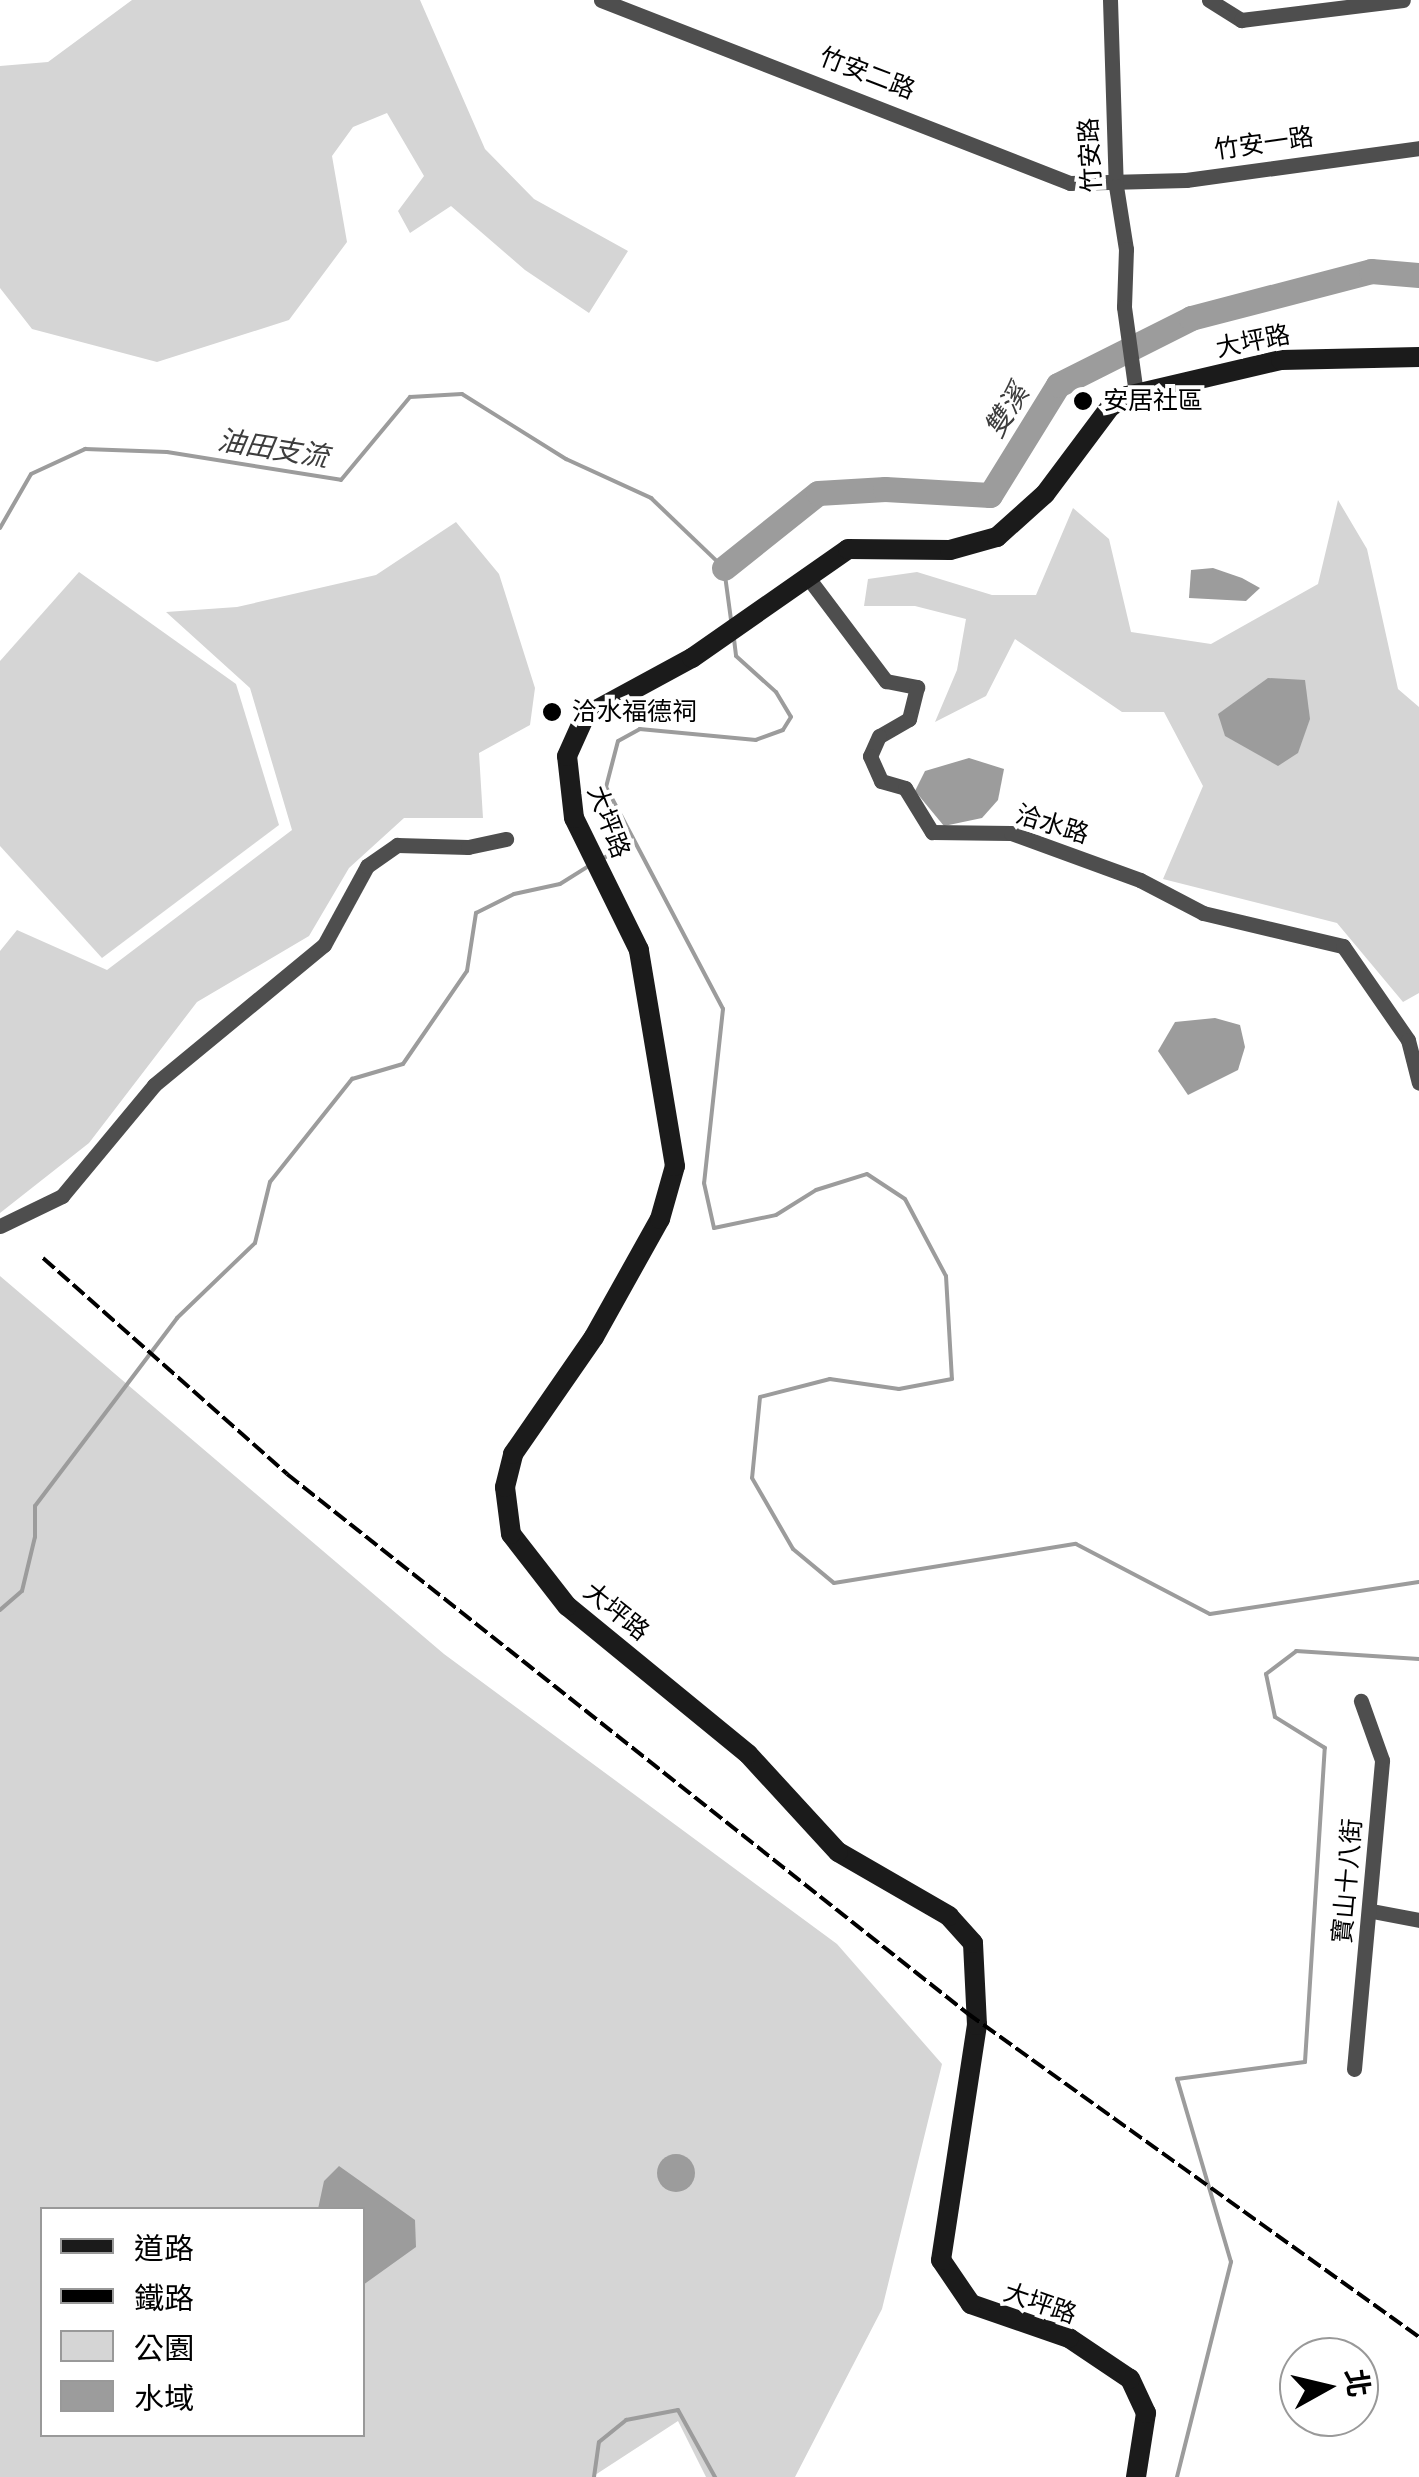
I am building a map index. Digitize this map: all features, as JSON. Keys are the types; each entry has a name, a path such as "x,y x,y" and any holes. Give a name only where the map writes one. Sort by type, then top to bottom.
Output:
{"street":[{"name":"竹安二路","path":"601,0 1070,182 1116,186"},
{"name":"竹安路","path":"1110,0 1116,186 1126,250 1124,307 1136,393"},
{"path":"1209,0 1241,20 1403,0"},
{"name":"竹安一路","path":"1116,186 1419,148"},
{"name":"大坪路","path":"1136,2477 1146,2413 1130,2378 1069,2338 970,2304 941,2260 976,2025 973,1943 949,1916 838,1852 748,1754 567,1606 511,1534 505,1487 513,1454 594,1337 660,1220 674,1178 646,977 629,926 588,850 567,784 572,733 603,703 692,658 806,575 863,545 950,550 998,538 1045,494 1110,406 1136,393 1281,360 1419,358"},
{"name":"洽水路","path":"806,575 886,681 917,687 909,719 880,736 870,756 881,781 905,788 932,832 1011,834 1140,880 1203,913 1343,946 1408,1040 1419,1083"},
{"path":"0,1226 62,1196 154,1084 324,945 367,866 397,845 468,848 506,840"},
{"name":"寶山十八街","path":"1354,2068 1372,1911 1382,1760 1362,1700"},
{"path":"1372,1911 1419,1920"}],"green space":[{"path":"132,0 420,0 485,149 534,199 628,251 589,313 525,270 451,206 410,233 398,211 424,176 387,113 353,127 332,156 347,242 289,320 157,362 32,329 0,288 0,66 48,62"},
{"path":"1338,500 1367,549 1398,689 1419,707 1419,993 1403,1002 1337,923 1163,879 1203,786 1164,712 1122,712 1015,639 986,696 935,722 957,670 966,619 915,606 864,606 868,579 917,572 992,595 1036,595 1073,508 1109,539 1131,632 1211,644 1318,584"},
{"path":"456,522 499,574 535,688 530,725 479,753 483,818 404,818 349,868 309,936 197,1002 89,1143 0,1213 0,951 17,930 107,970 292,830 250,688 166,612 237,607 376,575"},
{"path":"79,572 236,684 279,825 102,958 0,846 0,661"},
{"path":"0,1276 444,1654 837,1944 942,2064 882,2309 795,2477 706,2477 678,2421 592,2477 0,2477"}],"water":[{"path":"1213,568 1260,588 1246,601 1189,598 1191,570"},
{"path":"1268,678 1305,680 1310,719 1298,753 1278,766 1225,736 1218,714"},
{"path":"969,758 1004,769 998,800 982,818 944,826 915,791 925,771"},
{"path":"1215,1018 1240,1025 1245,1047 1238,1070 1188,1095 1158,1051 1175,1022"},
{"path":"676,2154 690,2159 695,2173 690,2187 676,2192 662,2187 657,2173 662,2159"},
{"path":"339,2166 415,2220 416,2247 365,2284 365,2207 318,2207 324,2181"}],"waterway":[{"name":"雙溪","path":"724,568 818,493 885,489 990,495 1058,385 1191,318 1371,271 1419,275"},
{"name":"油田支流","path":"0,528 31,474 85,449 167,452 341,480 410,397 462,394 566,459 651,498 724,568 731,620"},
{"path":"734,639 736,656 776,692 791,717 783,730 756,740 640,729 618,741 606,787 723,1009 704,1183 714,1228 776,1215 816,1190 867,1174 905,1199 946,1276 952,1379 899,1389 830,1379 760,1397 752,1478 793,1549 834,1583 1076,1544 1210,1614 1419,1582"},
{"path":"604,858 630,842"},
{"path":"0,1610 22,1591 35,1537 35,1506 177,1318 255,1243 270,1182 352,1079 403,1064 467,971 476,913 514,894 560,884 591,865"},
{"path":"1177,2477 1231,2262 1177,2079 1305,2062 1325,1748 1275,1717 1266,1674 1296,1651 1419,1659"},
{"path":"594,2477 599,2442 626,2420 678,2410 715,2477"}],"railway":[{"path":"43,1258 287,1474 967,2013 1419,2337"}],"place":[{"name":"安居社區","path":"1083,401"},
{"name":"洽水福德祠","path":"552,712"}]}
